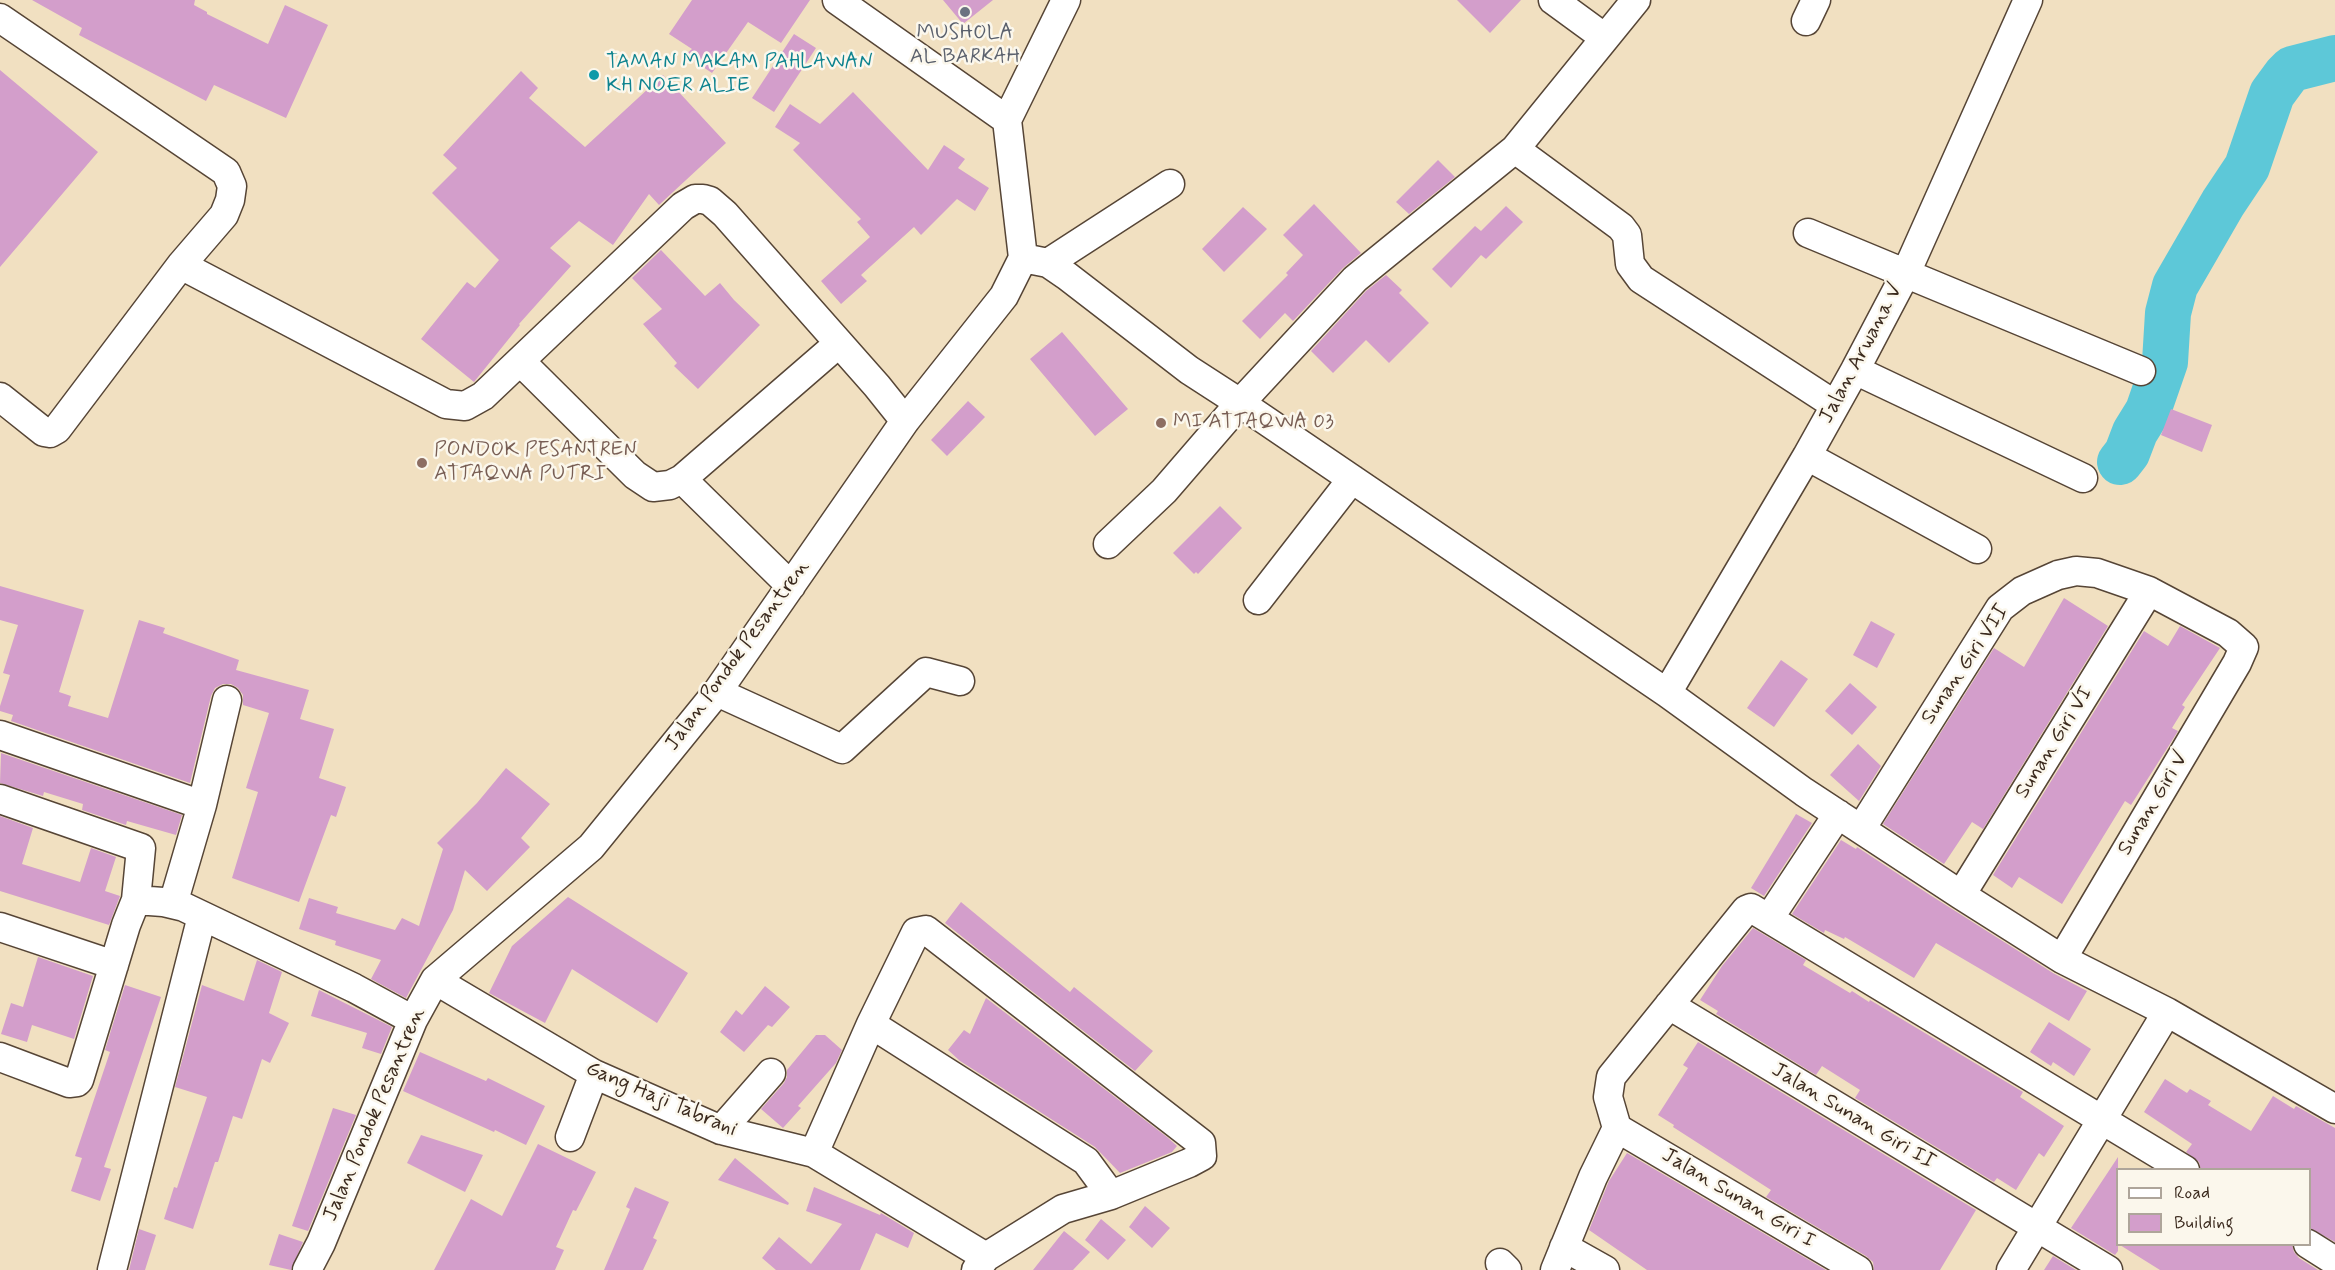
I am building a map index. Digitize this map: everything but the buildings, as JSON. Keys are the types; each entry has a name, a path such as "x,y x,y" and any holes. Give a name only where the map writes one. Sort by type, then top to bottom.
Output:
{"street":[{"path":"837,0 1007,120"},
{"path":"1066,0 1007,120 1035,260 1096,297 1189,370 1667,693 1804,792 1961,895 2062,959 2168,1012 2335,1109"},
{"path":"1553,0 1605,38"},
{"path":"1108,544 1164,490 1240,403 1355,279 1515,149 1636,0"},
{"name":"Jalan Arwana V","path":"1667,693 1855,370 1905,273 2028,0"},
{"path":"0,18 226,172 232,186 224,215 181,265 57,429 50,433 44,432 0,397"},
{"path":"1515,149 1621,227 1627,235 1630,264 1641,279 1835,405"},
{"path":"1035,260 1170,184"},
{"path":"181,265 446,404 465,406 475,402 520,361 683,206 695,199 710,201 725,214 905,421"},
{"path":"1808,233 2141,371"},
{"name":"Jalan Pondok Pesantren","path":"307,1270 321,1243 412,1020 435,981 591,847 717,692 905,421 1035,260"},
{"path":"520,361 635,475 653,487 670,485 682,479 838,344"},
{"path":"1855,370 2083,478"},
{"path":"1807,456 1977,549"},
{"path":"682,479 791,586"},
{"path":"1258,600 1352,479"},
{"name":"Sunan Giri VII","path":"1770,917 2000,608 2022,591 2058,575 2076,571 2097,573 2149,591 2228,633 2244,647"},
{"name":"Sunan Giri VI","path":"1961,895 2149,591"},
{"name":"Sunan Giri V","path":"2062,959 2237,663 2244,647"},
{"path":"717,692 842,749 926,672 960,681"},
{"path":"112,1270 189,910 202,805 227,700"},
{"path":"0,735 202,805"},
{"path":"0,799 141,848 135,900 81,1076 76,1082 69,1083 0,1057"},
{"path":"135,900 189,910 354,988 412,1020"},
{"path":"1605,1270 1559,1258 1593,1177 1617,1128 1608,1097 1611,1077 1746,910 1755,909 1770,917 2182,1168"},
{"path":"0,927 114,964"},
{"path":"814,1153 871,1024 916,932 926,930 1201,1143 1202,1156 1111,1196 1063,1209 981,1264"},
{"name":"Gang Haji Tabrani","path":"435,981 594,1074 721,1130 814,1153 981,1264"},
{"name":"Jalan Sunan Giri II","path":"1669,1005 2108,1270"},
{"path":"2011,1270 2168,1012"},
{"path":"871,1024 1086,1161 1111,1196"},
{"path":"721,1130 771,1073"},
{"path":"570,1137 594,1074"},
{"name":"Jalan Sunan Giri I","path":"1617,1128 1858,1270"},
{"path":"2310,1246 2335,1261"}],"waterway":[{"path":"2120,462 2127,453 2135,432 2148,411 2165,362 2168,313 2175,286 2223,203 2247,167 2272,94 2292,69 2335,58"}],"place":[{"name":"MUSHOLA AL BARKAH","path":"965,12"},
{"name":"TAMAN MAKAM PAHLAWAN KH NOER ALIE","path":"594,75"},
{"name":"MI ATTAQWA 03","path":"1161,423"},
{"name":"PONDOK PESANTREN ATTAQWA PUTRI","path":"422,463"}]}
